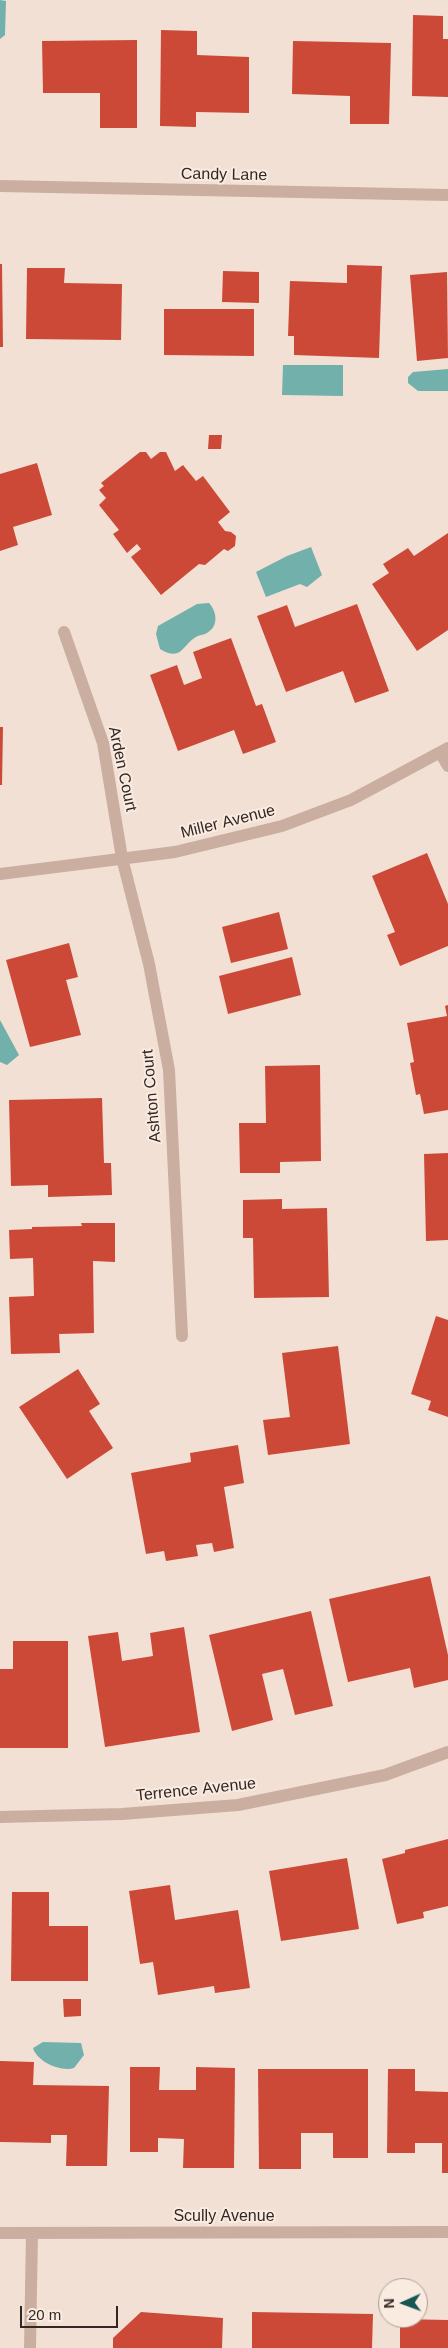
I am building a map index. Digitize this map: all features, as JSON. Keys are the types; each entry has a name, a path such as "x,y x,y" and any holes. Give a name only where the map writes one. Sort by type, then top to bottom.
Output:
{"street":[{"name":"Candy Lane","path":"0,186 448,195"},
{"name":"Arden Court","path":"64,632 103,743 122,858"},
{"name":"Miller Avenue","path":"0,874 175,852 282,826 351,800 444,751"},
{"path":"444,751 448,766"},
{"name":"Ashton Court","path":"122,858 149,964 169,1070 182,1336"},
{"name":"Terrence Avenue","path":"0,1817 122,1814 238,1805 385,1775 448,1752"},
{"name":"Scully Avenue","path":"0,2233 448,2232"},
{"path":"30,2348 32,2233"}],"water":[{"path":"0,0 6,1 5,35 0,39"},
{"path":"283,365 343,365 343,396 282,395"},
{"path":"448,369 448,391 418,391 408,383 408,377 413,372"},
{"path":"311,547 322,575 307,587 300,584 266,597 256,572 287,556"},
{"path":"209,603 215,615 214,627 211,630 191,640 177,653 167,653 160,649 156,634 158,626 197,604"},
{"path":"0,1020 19,1055 7,1065 0,1062"},
{"path":"43,2042 81,2043 84,2055 74,2068 63,2069 56,2067 44,2062 35,2053 33,2048"}],"building":[{"path":"413,15 443,16 443,39 448,39 448,97 412,96"},
{"path":"161,30 197,31 197,55 249,57 249,113 196,112 196,127 160,126"},
{"path":"137,40 137,128 100,128 100,93 43,93 42,41"},
{"path":"293,41 391,43 389,124 350,124 350,96 292,94"},
{"path":"0,264 2,264 3,347 0,347"},
{"path":"347,265 382,266 379,358 294,355 294,336 288,336 290,281 347,283"},
{"path":"27,268 65,268 64,283 122,284 121,340 26,339"},
{"path":"223,271 259,272 259,303 222,302"},
{"path":"447,272 448,358 417,361 410,275"},
{"path":"164,309 254,309 254,356 164,355"},
{"path":"209,435 222,435 221,449 208,449"},
{"path":"140,452 146,452 151,459 160,452 166,452 175,471 183,465 196,481 203,476 230,512 218,522 225,531 231,532 236,536 235,546 228,551 224,549 205,565 199,564 161,595 131,557 141,549 137,544 127,553 113,534 119,530 99,505 106,498 99,490 104,486 101,483"},
{"path":"37,463 52,515 13,527 18,545 0,551 0,474"},
{"path":"448,533 448,630 417,651 372,584 389,573 383,564 408,548 414,556"},
{"path":"357,604 389,691 355,703 343,671 286,692 257,616 287,605 295,627"},
{"path":"231,638 256,706 262,704 276,742 243,754 234,730 178,751 150,675 177,665 184,685 202,678 193,652"},
{"path":"0,727 3,727 2,785 0,785"},
{"path":"427,853 448,904 448,946 400,966 387,935 395,932 372,876"},
{"path":"279,912 288,949 231,963 222,927"},
{"path":"69,943 78,977 66,980 81,1035 30,1047 6,960"},
{"path":"292,957 301,995 228,1014 219,976"},
{"path":"448,1005 448,1110 424,1114 420,1094 416,1095 410,1063 414,1062 407,1023 447,1016 445,1006"},
{"path":"320,1065 321,1161 280,1162 280,1173 240,1173 239,1123 266,1123 265,1066"},
{"path":"102,1098 104,1163 111,1163 112,1195 48,1197 48,1185 11,1186 9,1100"},
{"path":"448,1153 448,1240 426,1241 424,1154"},
{"path":"282,1199 282,1209 327,1208 329,1297 254,1298 253,1238 243,1238 243,1200"},
{"path":"81,1223 115,1223 115,1262 93,1261 94,1333 59,1334 60,1353 11,1354 9,1297 34,1296 33,1258 10,1259 9,1230 32,1229 32,1227 82,1226"},
{"path":"436,1316 448,1320 448,1417 428,1410 431,1401 411,1394"},
{"path":"338,1346 350,1444 268,1455 263,1420 290,1417 282,1353"},
{"path":"78,1369 100,1404 89,1411 113,1448 67,1479 19,1407"},
{"path":"238,1445 244,1483 224,1487 234,1548 214,1552 212,1543 196,1545 198,1556 166,1561 164,1551 146,1554 131,1473 191,1462 190,1453"},
{"path":"430,1576 448,1655 448,1680 414,1688 410,1668 348,1682 329,1599"},
{"path":"311,1611 333,1706 295,1715 283,1669 262,1674 273,1720 232,1731 209,1635"},
{"path":"184,1627 200,1732 105,1747 88,1636 118,1632 122,1661 153,1656 150,1633"},
{"path":"13,1641 68,1641 68,1748 0,1748 0,1669 13,1669"},
{"path":"448,1839 448,1906 423,1912 424,1918 397,1924 382,1859 405,1853 405,1850"},
{"path":"347,1858 359,1929 281,1941 269,1871"},
{"path":"170,1885 175,1920 238,1910 250,1988 215,1993 214,1986 158,1995 153,1962 140,1964 129,1891"},
{"path":"12,1892 49,1892 49,1926 88,1926 88,1981 11,1981"},
{"path":"63,1999 81,1999 81,2016 64,2017"},
{"path":"0,2061 34,2062 33,2085 109,2086 107,2166 66,2166 67,2135 51,2135 51,2143 0,2142"},
{"path":"130,2067 160,2067 159,2090 196,2090 196,2067 235,2068 234,2168 183,2168 184,2139 158,2138 158,2152 130,2152"},
{"path":"258,2069 368,2069 368,2158 333,2158 333,2133 301,2133 301,2169 259,2169"},
{"path":"388,2069 415,2069 415,2091 448,2092 448,2173 442,2173 442,2143 415,2143 415,2153 387,2153"},
{"path":"141,2312 223,2318 222,2348 113,2348 113,2338"},
{"path":"252,2312 373,2314 372,2348 252,2348"},
{"path":"428,2320 448,2320 448,2348 400,2348 400,2328 428,2328"}]}
